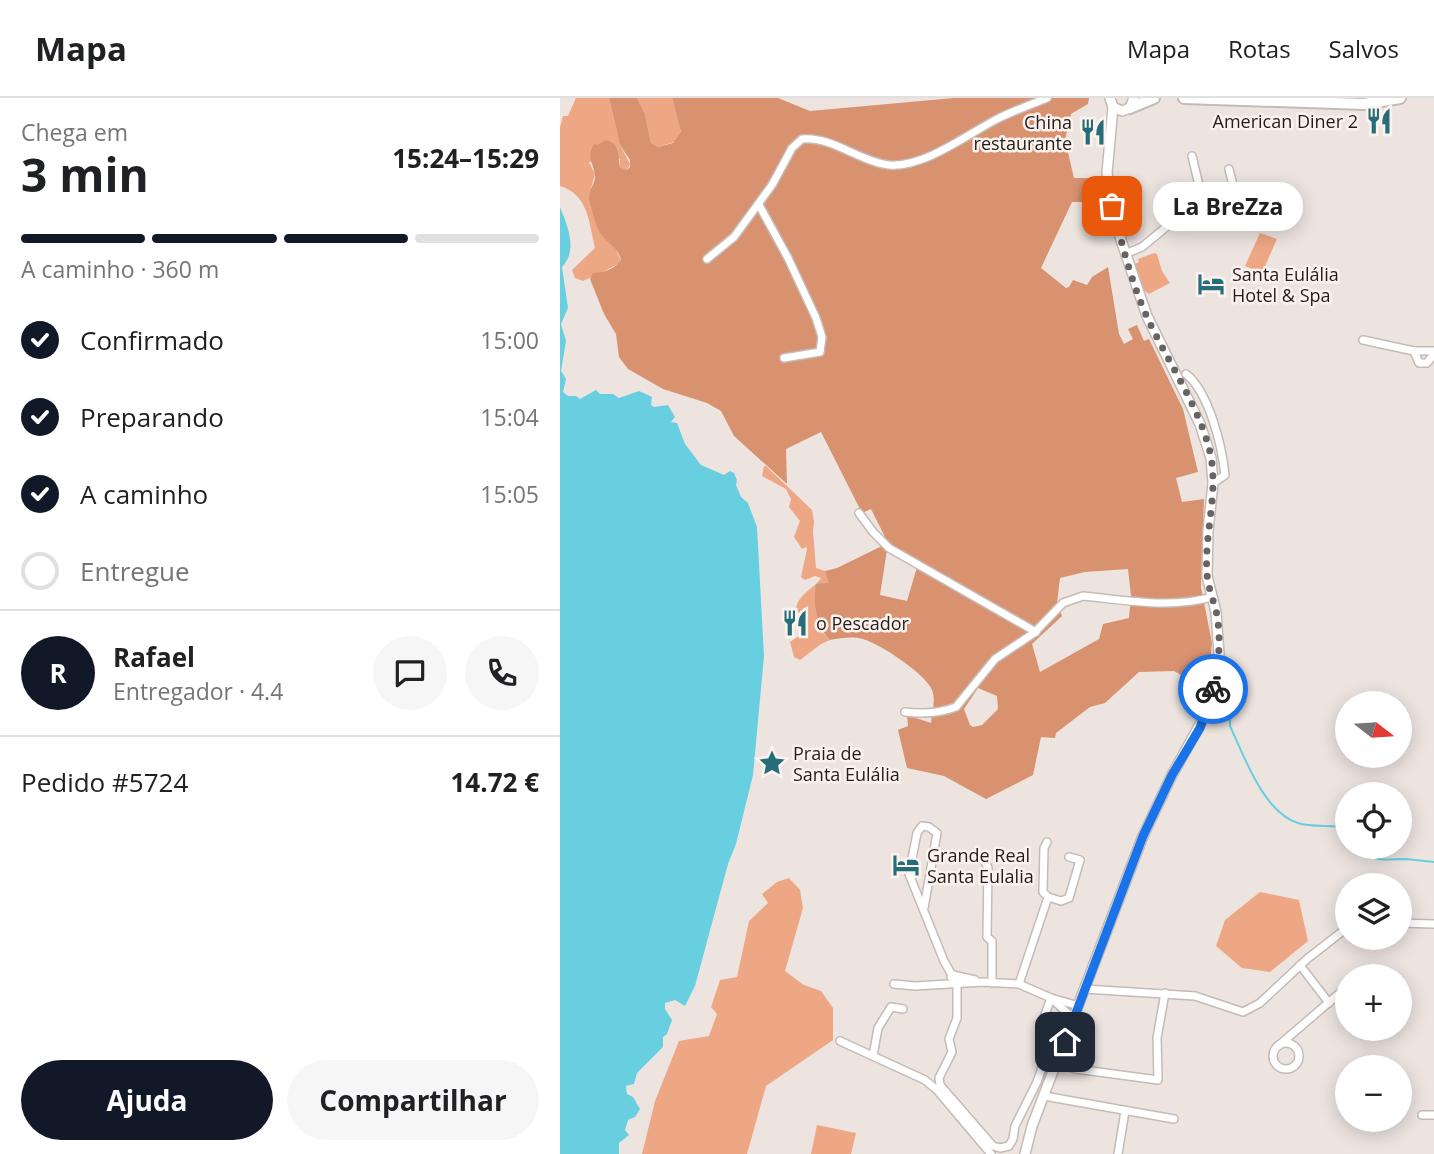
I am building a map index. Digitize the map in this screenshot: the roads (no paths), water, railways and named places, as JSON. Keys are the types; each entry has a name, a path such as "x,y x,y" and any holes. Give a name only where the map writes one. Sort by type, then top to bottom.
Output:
{"main road":[{"path":"1130,105 1154,98"},
{"path":"1184,98 1364,104 1399,98"}],"street":[{"path":"707,259 734,237 772,186 792,148 802,139 819,140 877,163 908,163 943,150 997,119 1047,98"},
{"path":"1025,1154 1026,1144 1143,836 1172,775 1207,712 1216,674 1219,629 1207,576 1213,483 1211,457 1206,439 1147,317 1125,254 1109,190 1107,173 1112,103 1130,105"},
{"path":"1110,133 1130,105"},
{"path":"1192,156 1203,202 1223,218 1240,213 1229,169"},
{"path":"1125,254 1142,247 1195,204 1203,202"},
{"path":"758,205 788,258 822,337 820,352 784,358"},
{"path":"1363,340 1414,351 1434,352 1427,363 1422,364 1414,351"},
{"path":"1186,374 1193,380 1207,406 1223,454 1225,475 1213,483"},
{"path":"859,513 889,548 1036,632"},
{"path":"905,712 925,713 956,707 995,659 1036,632 1057,608 1071,598 1083,596 1169,604 1212,597"},
{"path":"924,908 937,833 922,826 917,833 909,874 944,961 957,984 957,1018 949,1039 952,1052 939,1078 940,1085 993,1146 1009,1146 1015,1126 1037,1082 1056,1028 1043,1020 1051,998"},
{"path":"1047,842 1044,848 1043,892 1048,897 1061,901 1069,898 1080,860 1069,857"},
{"path":"985,862 988,868 987,937 992,941 992,983"},
{"path":"1019,984 1048,897"},
{"path":"1412,923 1434,924"},
{"path":"1085,989 1195,996 1242,1012 1261,1003 1300,965 1335,937"},
{"path":"1300,965 1329,1003"},
{"path":"953,975 983,982 1019,984 1051,998 1079,1006"},
{"path":"945,984 953,975"},
{"path":"894,984 983,982"},
{"path":"1071,1048 1065,1066 1158,1080 1157,1038 1165,993"},
{"path":"1051,998 1074,1019"},
{"path":"1296,1032 1293,1040 1298,1059 1295,1065 1287,1069 1274,1061 1274,1052 1278,1046 1335,998"},
{"path":"873,1056 878,1028 891,1007 903,1009"},
{"path":"840,1041 925,1080 991,1154"},
{"path":"1278,1046 1286,1043 1295,1046"},
{"path":"1044,1096 1174,1119"},
{"path":"1118,1154 1125,1111"},
{"path":"1422,1115 1434,1115"}],"water":[{"path":"560,207 571,246 562,267 568,308 561,324 566,341 561,371 566,379 563,392 580,399 596,390 600,394 613,394 619,398 639,391 652,397 651,405 654,407 668,405 675,417 671,422 677,423 685,444 701,465 724,475 730,471 734,473 741,497 748,503 757,527 764,656 753,775 695,986 685,1006 675,1000 665,1003 665,1009 672,1020 667,1034 663,1037 663,1047 637,1073 634,1084 626,1086 627,1094 633,1097 640,1109 635,1117 628,1120 625,1130 629,1135 619,1143 619,1154 560,1154"}],"waterway":[{"path":"1230,718 1230,726 1256,782 1275,808 1298,823 1335,826"},
{"path":"1406,859 1434,862"}],"place":[{"name":"American Diner 2","path":"1379,121"},
{"name":"China restaurante","path":"1093,132"},
{"name":"La BreZza","path":"1112,206"},
{"name":"Santa Eulália Hotel & Spa","path":"1211,284"},
{"name":"o Pescador","path":"795,623"},
{"name":"Praia de Santa Eulália","path":"772,763"},
{"name":"Grande Real Santa Eulalia","path":"906,865"}]}
